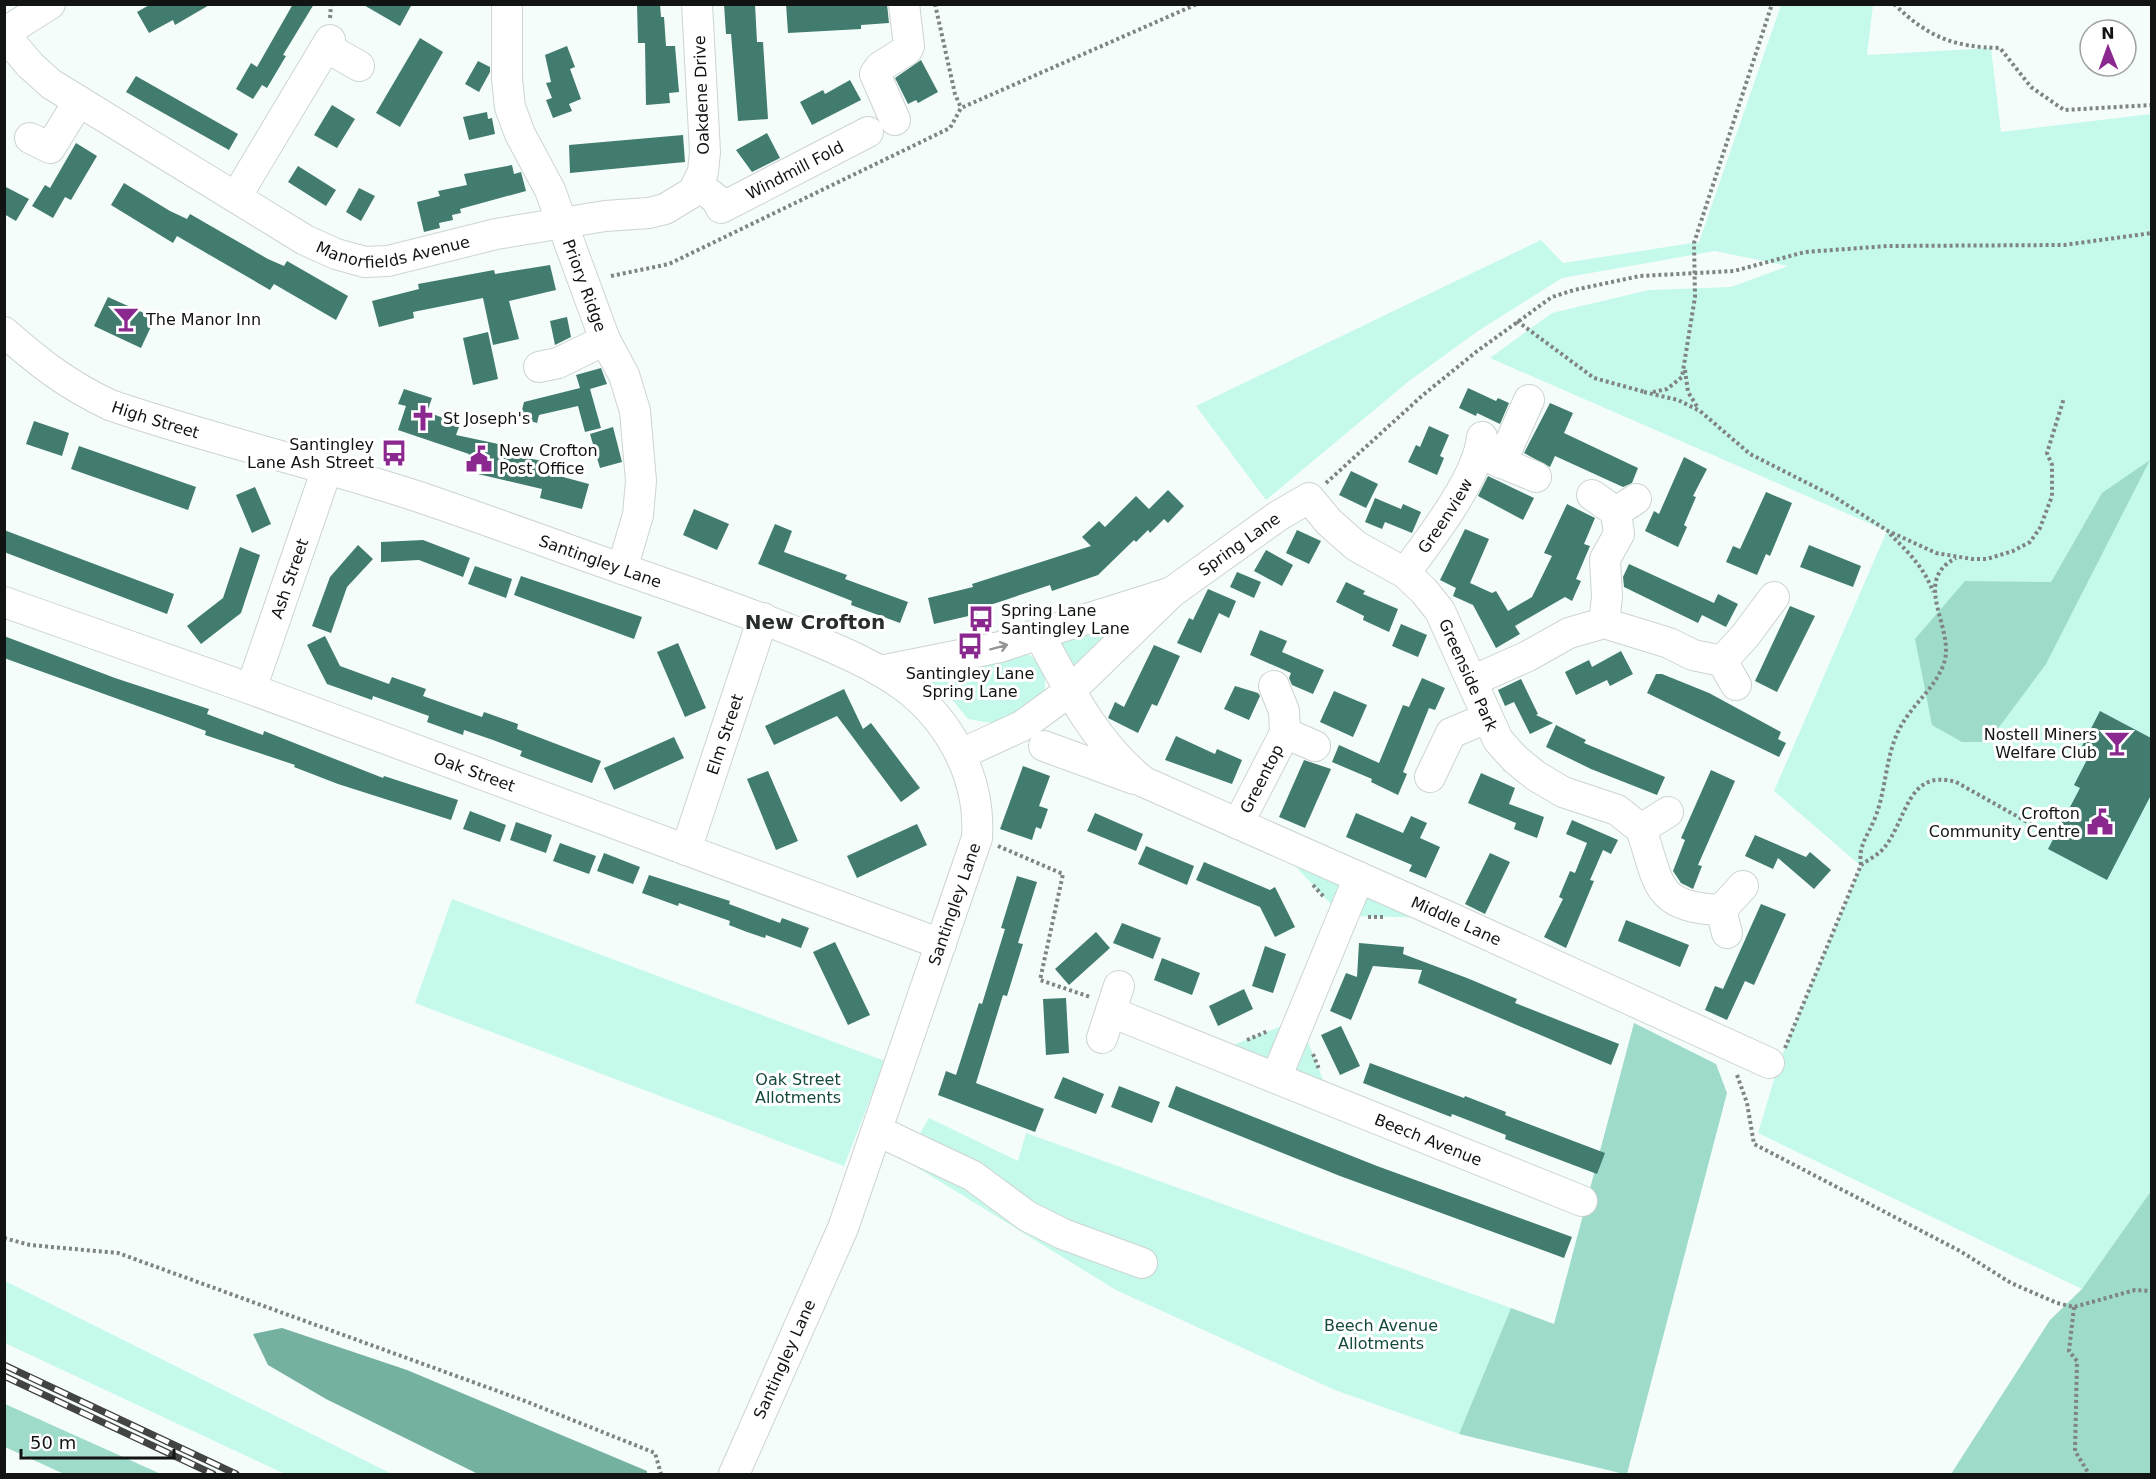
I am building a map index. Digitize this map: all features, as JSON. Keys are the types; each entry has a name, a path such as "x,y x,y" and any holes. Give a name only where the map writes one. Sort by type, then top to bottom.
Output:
{"street":[{"path":"4,33 50,4"},
{"name":"Priory Ridge","path":"507,4 507,79 510,107 520,134 547,183 605,340 624,375 635,411 641,451 638,515 622,569"},
{"name":"Oakdene Drive","path":"697,4 705,152 703,172 698,185"},
{"path":"895,120 874,75 880,67 907,50 909,46 904,4"},
{"name":"Manorfields Avenue","path":"4,33 44,78 304,240 336,254 365,262 409,257 496,234 561,225"},
{"path":"236,197 328,43 359,66"},
{"path":"30,138 50,148 79,101"},
{"name":"Windmill Fold","path":"698,185 716,199 721,208 868,132"},
{"path":"561,225 606,216 664,210 693,192 698,185"},
{"name":"High Street","path":"4,332 72,387 110,405 327,469"},
{"path":"532,369 558,363 605,340"},
{"name":"Greenview","path":"1405,573 1488,451 1529,400"},
{"path":"1488,451 1536,477"},
{"name":"Santingley Lane","path":"327,469 421,498 763,618 855,657 880,671 925,704 942,724 961,754 976,800 977,838 843,1228 734,1474"},
{"name":"Ash Street","path":"251,690 327,469"},
{"path":"1592,495 1626,505 1619,534 1605,559 1607,597 1604,622"},
{"name":"Greenside Park","path":"1309,498 1329,522 1356,546 1405,573 1440,611 1498,740 1536,776 1563,792 1617,810 1641,829"},
{"name":"Spring Lane","path":"961,754 1022,726 1070,691 1172,592 1278,516 1309,498"},
{"name":"Spring Lane","path":"880,671 1000,647 1172,592"},
{"path":"1472,681 1528,656 1569,633 1604,622 1669,643 1729,673 1745,636 1774,597"},
{"name":"Oak Street","path":"4,602 251,690 941,944"},
{"name":"Elm Street","path":"686,850 763,618"},
{"path":"1039,634 1070,691"},
{"name":"Greentop","path":"1238,824 1285,733 1284,711 1274,686"},
{"name":"Middle Lane","path":"1070,691 1107,745 1127,769 1144,782"},
{"path":"1430,777 1451,733 1487,718"},
{"name":"Greentop","path":"1285,733 1316,746"},
{"name":"Middle Lane","path":"1044,746 1144,782 1769,1063"},
{"path":"1668,812 1641,829 1653,872 1661,888 1674,902 1698,909 1724,921 1743,886"},
{"path":"1275,1078 1359,877"},
{"name":"Beech Avenue","path":"1111,1010 1582,1201"},
{"path":"878,1131 974,1176 1027,1216 1063,1234 1142,1263"}],"path":[{"path":"935,4 955,94 961,108"},
{"path":"611,276 669,264 950,128 961,108 1197,4"},
{"path":"1644,392 1666,389 1682,377 1695,272 1694,243 1772,4"},
{"path":"1894,4 1937,38 1970,48 2000,48 2031,87 2064,110 2151,105"},
{"path":"1309,498 1423,395 1517,321 1552,297 1574,290 1640,276 1734,271 1805,252 1888,246 2054,246 2151,232"},
{"path":"1517,321 1594,378 1678,400 1700,411 1750,454 1833,496 1888,531 1917,546 1956,558 1987,559 2013,551 2030,542 2040,528 2052,496 2052,465 2047,453 2064,398"},
{"path":"1685,365 1688,392 1700,411"},
{"path":"1769,1063 1780,1059 1861,865 1859,850 1881,803 1893,742 1901,724 1937,679 1945,662 1947,644 1934,596 1925,574 1888,531"},
{"path":"1934,596 1941,572 1947,563 1956,558"},
{"path":"1861,865 1883,849 1917,789 1928,780 1942,778 1956,782 2038,828"},
{"path":"977,838 1063,873 1040,980 1111,1010"},
{"path":"1737,1076 1747,1103 1754,1144 1960,1251 2011,1283 2074,1307 2135,1290 2151,1292"},
{"path":"4,1238 30,1245 118,1253 525,1401 655,1453 661,1474"},
{"path":"2074,1307 2069,1351 2077,1361 2075,1451 2089,1474"}],"green space":[{"path":"1781,5 1873,5 1867,55 1991,48 2001,132 2151,114 2151,1191 2082,1289 1758,1133 1780,1060 1861,866 1774,791 1887,531 1490,358 1552,313 1649,290 1731,287 1788,266 1715,251 1562,278 1478,331 1409,381 1266,500 1196,406 1541,240 1563,263 1699,242","holes":["2102,493 1962,742 1965,581 2051,582"]},
{"path":"1125,622 1074,668 1059,642"},
{"path":"1008,655 1030,655 1039,663 1045,676 1044,694 997,724 968,719 950,697 921,675"},
{"path":"1268,837 1451,918 1342,916"},
{"name":"Oak Street Allotments","path":"452,899 885,1061 844,1166 415,1003"},
{"path":"1299,1019 1331,1100 1213,1053"},
{"name":"Beech Avenue Allotments","path":"929,1118 1018,1161 1026,1133 1511,1308 1459,1434 1335,1390 1116,1290 905,1160"},
{"path":"5,1281 392,1474 285,1474 5,1343"}],"shaded area":[{"path":"2150,460 2046,664 1988,742 1962,742 1932,725 1915,639 1965,581 2051,582 2102,493"},
{"path":"1634,1023 1716,1064 1727,1093 1627,1474 1624,1474 1459,1434 1511,1308 1554,1324"},
{"path":"2151,1191 2151,1474 1951,1474 2050,1320 2082,1289"},
{"path":"282,1328 407,1370 647,1471 647,1474 478,1474 326,1399 268,1365 253,1334"},
{"path":"4,1404 161,1474 64,1474 5,1447"}],"building":[{"path":"151,4 211,4 175,25 173,20 149,33 137,12"},
{"path":"293,4 314,4 283,55 286,56 267,88 262,85 253,99 236,89 251,63 257,67"},
{"path":"362,4 412,4 400,26"},
{"path":"637,4 660,4 661,17 664,17 666,46 675,46 679,92 669,93 670,103 646,105 645,43 638,43"},
{"path":"724,4 755,4 757,42 763,42 768,119 738,121 731,34 726,34"},
{"path":"786,4 887,4 889,23 861,25 861,29 788,33"},
{"path":"420,38 443,52 400,127 376,113"},
{"path":"567,46 575,67 570,69 581,99 569,104 572,111 553,118 546,100 552,98 546,83 551,82 545,55"},
{"path":"921,60 938,92 918,103 916,100 908,104 895,78"},
{"path":"478,61 490,67 490,72 479,92 465,84"},
{"path":"136,76 238,134 229,150 126,92"},
{"path":"850,80 861,100 812,125 800,102 823,90 825,94"},
{"path":"332,105 355,119 337,148 314,135"},
{"path":"487,112 488,119 492,118 495,134 469,140 463,117"},
{"path":"767,133 780,158 752,172 736,150"},
{"path":"683,135 685,162 570,173 569,145"},
{"path":"76,143 97,156 71,200 65,197 53,218 32,206 45,185 50,188"},
{"path":"512,165 514,174 521,172 526,191 460,209 461,213 452,215 453,220 439,223 440,228 424,232 417,202 440,196 438,191 467,185 464,174"},
{"path":"298,166 336,190 326,206 288,182"},
{"path":"124,183 170,211 187,219 190,214 268,259 284,266 287,261 348,296 336,320 274,284 270,290 177,236 173,243 111,205"},
{"path":"4,186 29,199 16,221 4,214"},
{"path":"359,188 375,196 361,221 346,212"},
{"path":"550,265 556,290 509,301 519,339 493,345 483,298 413,312 414,318 379,327 372,301 419,289 418,284 494,270 495,274"},
{"name":"The Manor Inn","path":"108,297 155,318 141,348 94,326"},
{"path":"567,317 571,337 555,345 550,321"},
{"path":"488,332 498,379 473,385 463,338"},
{"path":"601,368 607,384 590,389 601,428 585,432 578,406 539,415 537,423 520,418 524,402 580,388 576,375"},
{"path":"1468,388 1496,401 1498,398 1509,403 1500,424 1477,413 1476,416 1459,408"},
{"path":"404,389 432,398 427,412 460,424 456,435 517,448 515,456 543,461 541,471 589,484 582,509 540,498 542,489 465,471 469,454 398,430 406,406 398,404"},
{"path":"1550,403 1573,413 1564,433 1638,468 1632,483 1623,487 1555,456 1550,467 1524,453"},
{"path":"34,421 69,433 62,456 26,444"},
{"path":"1429,426 1449,435 1440,456 1444,458 1437,475 1408,462 1416,445 1420,447"},
{"path":"613,427 622,462 600,468 590,434"},
{"path":"79,446 196,487 188,510 71,469"},
{"path":"1684,457 1707,469 1693,496 1696,497 1684,525 1687,527 1678,547 1645,531 1654,511 1659,514"},
{"path":"1351,471 1378,484 1366,508 1339,495"},
{"path":"1488,476 1534,498 1523,520 1478,496"},
{"path":"255,487 271,524 252,533 236,495"},
{"path":"1168,490 1184,506 1168,523 1164,519 1150,533 1148,530 1136,542 1134,540 1098,575 1052,591 1050,585 975,610 977,614 934,624 928,598 973,587 972,584 1091,546 1082,537 1099,521 1105,527 1136,496 1149,509"},
{"path":"1766,492 1792,503 1770,556 1766,554 1757,575 1726,562 1733,546 1740,549"},
{"path":"1375,498 1401,509 1403,504 1421,512 1412,533 1385,522 1382,529 1365,522"},
{"path":"1567,504 1595,518 1584,544 1590,546 1576,579 1581,581 1572,601 1565,597 1515,626 1520,634 1496,648 1473,605 1453,596 1456,588 1440,580 1465,529 1489,539 1470,583 1492,593 1496,591 1508,611 1532,597 1552,556 1544,553"},
{"path":"694,509 729,524 717,550 683,535"},
{"path":"775,524 792,531 784,552 847,575 845,579 908,602 900,623 851,605 852,601 758,564"},
{"path":"4,530 174,594 167,614 4,552"},
{"path":"1297,530 1321,541 1309,564 1286,553"},
{"path":"423,540 470,558 463,577 419,560 381,562 381,542"},
{"path":"358,545 373,559 347,587 331,633 312,626 330,577"},
{"path":"1809,545 1861,566 1853,587 1800,567"},
{"path":"240,547 260,555 241,613 201,644 187,626 223,598"},
{"path":"1266,550 1293,565 1282,586 1254,571"},
{"path":"1629,564 1714,603 1718,594 1738,604 1726,627 1702,615 1698,623 1624,587 1623,577"},
{"path":"475,566 512,579 506,598 468,584"},
{"path":"1237,572 1261,582 1254,598 1230,587"},
{"path":"521,576 642,617 634,639 514,595"},
{"path":"1346,582 1365,591 1363,594 1398,609 1389,632 1363,620 1364,616 1336,602"},
{"path":"1208,589 1236,601 1229,618 1219,613 1201,653 1177,643 1189,618 1193,620"},
{"path":"1790,606 1815,616 1777,692 1755,681"},
{"path":"1401,624 1427,635 1418,657 1392,646"},
{"path":"1260,630 1287,641 1282,652 1324,670 1313,694 1292,685 1289,678 1291,673 1250,655"},
{"path":"4,636 115,678 209,709 207,714 263,735 264,731 383,778 384,776 458,800 451,820 338,784 294,767 295,765 205,735 206,731 4,658"},
{"path":"325,636 340,666 389,684 392,677 426,689 423,696 482,717 484,712 518,724 517,729 601,761 592,783 520,756 522,751 493,740 464,730 463,735 427,722 429,716 373,696 372,700 327,684 307,645"},
{"path":"678,643 706,708 685,717 657,652"},
{"path":"1154,645 1180,656 1157,706 1152,704 1138,733 1108,718 1115,702 1124,707"},
{"path":"1621,651 1633,674 1610,686 1607,680 1576,695 1565,672 1589,660 1592,667"},
{"path":"1656,674 1662,674 1709,693 1781,732 1778,739 1786,743 1779,757 1647,693"},
{"path":"1422,678 1445,688 1435,710 1429,708 1403,772 1407,774 1398,795 1371,782 1372,779 1332,762 1339,745 1379,763 1403,705 1409,707"},
{"path":"1521,679 1538,714 1536,715 1553,723 1530,734 1514,702 1505,706 1498,690"},
{"path":"1235,686 1258,693 1260,696 1249,720 1224,709"},
{"path":"844,689 863,729 871,723 920,788 901,802 837,716 774,745 765,726"},
{"path":"1334,691 1367,705 1353,737 1320,722"},
{"name":"Crofton Community Centre","path":"2100,711 2151,738 2151,795 2107,880 2048,849 2080,788 2074,785 2091,752 2081,748"},
{"path":"1556,725 1586,740 1584,743 1665,777 1657,795 1591,769 1546,747"},
{"path":"1176,736 1215,754 1217,749 1242,760 1232,784 1165,760"},
{"path":"674,737 684,758 614,790 604,768"},
{"path":"1304,760 1331,769 1305,828 1279,817"},
{"path":"1023,766 1050,776 1039,806 1048,809 1041,829 1036,827 1032,840 1000,829"},
{"path":"1711,770 1735,781 1698,865 1702,866 1693,889 1681,883 1673,871 1685,840 1681,838"},
{"path":"768,771 798,841 776,850 747,779"},
{"path":"1481,773 1515,788 1509,804 1544,817 1537,838 1514,829 1516,823 1468,803"},
{"path":"470,811 506,825 500,842 463,829"},
{"path":"1095,813 1143,834 1136,851 1087,831"},
{"path":"1356,813 1403,833 1411,816 1427,823 1420,838 1440,847 1426,878 1409,871 1412,865 1346,837"},
{"path":"1572,820 1618,840 1611,854 1603,850 1590,880 1594,881 1566,948 1544,937 1563,899 1559,897 1570,871 1575,873 1587,843 1566,834"},
{"path":"516,822 552,835 546,853 510,840"},
{"path":"917,824 927,845 857,878 847,856"},
{"path":"1755,835 1806,857 1810,852 1831,870 1814,889 1778,858 1773,869 1745,856"},
{"path":"560,843 596,856 589,874 553,861"},
{"path":"1146,846 1194,866 1187,885 1138,864"},
{"path":"604,853 640,867 633,884 597,871"},
{"path":"1490,853 1510,862 1485,914 1465,904"},
{"path":"1204,862 1270,890 1275,887 1295,927 1275,937 1260,907 1196,880"},
{"path":"649,875 730,901 729,904 780,923 782,918 809,928 801,948 766,935 765,938 747,932 729,925 730,921 679,903 678,906 642,893"},
{"path":"1017,876 1037,882 1018,943 1023,944 1007,996 1003,995 976,1083 1044,1109 1035,1132 938,1095 946,1071 956,1075 979,1003 982,1004 1005,929 1001,928"},
{"path":"1761,904 1786,914 1754,985 1745,981 1727,1020 1705,1010 1715,986 1723,989"},
{"path":"1626,920 1689,945 1680,967 1618,941"},
{"path":"1122,923 1161,938 1153,959 1113,943"},
{"path":"1096,932 1110,948 1069,985 1055,969"},
{"path":"835,942 870,1015 848,1025 813,952"},
{"path":"1359,943 1404,947 1403,954 1467,978 1517,999 1515,1003 1619,1044 1611,1065 1418,983 1422,970 1373,966 1351,1020 1330,1011 1346,973 1357,977"},
{"path":"1265,946 1286,954 1273,993 1252,986"},
{"path":"1162,958 1200,973 1192,995 1154,980"},
{"path":"1244,989 1253,1009 1218,1026 1209,1006"},
{"path":"1066,998 1069,1053 1046,1055 1043,999"},
{"path":"1341,1026 1360,1066 1340,1075 1321,1035"},
{"path":"1370,1063 1464,1098 1465,1096 1506,1112 1505,1115 1605,1153 1597,1174 1505,1139 1506,1135 1478,1124 1452,1114 1451,1117 1363,1083"},
{"path":"1063,1077 1104,1094 1096,1114 1054,1098"},
{"path":"1119,1086 1160,1102 1152,1123 1111,1107"},
{"path":"1176,1086 1377,1166 1572,1237 1564,1258 1340,1176 1168,1107"}],"railway":[{"path":"4,1365 236,1474"},
{"path":"4,1376 213,1474"}],"place":[{"name":"The Manor Inn","path":"126,319"},
{"name":"St Joseph's","path":"423,418"},
{"name":"Santingley Lane Ash Street","path":"394,453"},
{"name":"New Crofton Post Office","path":"479,459"},
{"name":"Spring Lane Santingley Lane","path":"981,619"},
{"name":"Santingley Lane Spring Lane","path":"970,646"},
{"name":"Nostell Miners Welfare Club","path":"2117,743"},
{"name":"Crofton Community Centre","path":"2100,822"}],"district":[{"name":"New Crofton","path":"815,622"}]}
